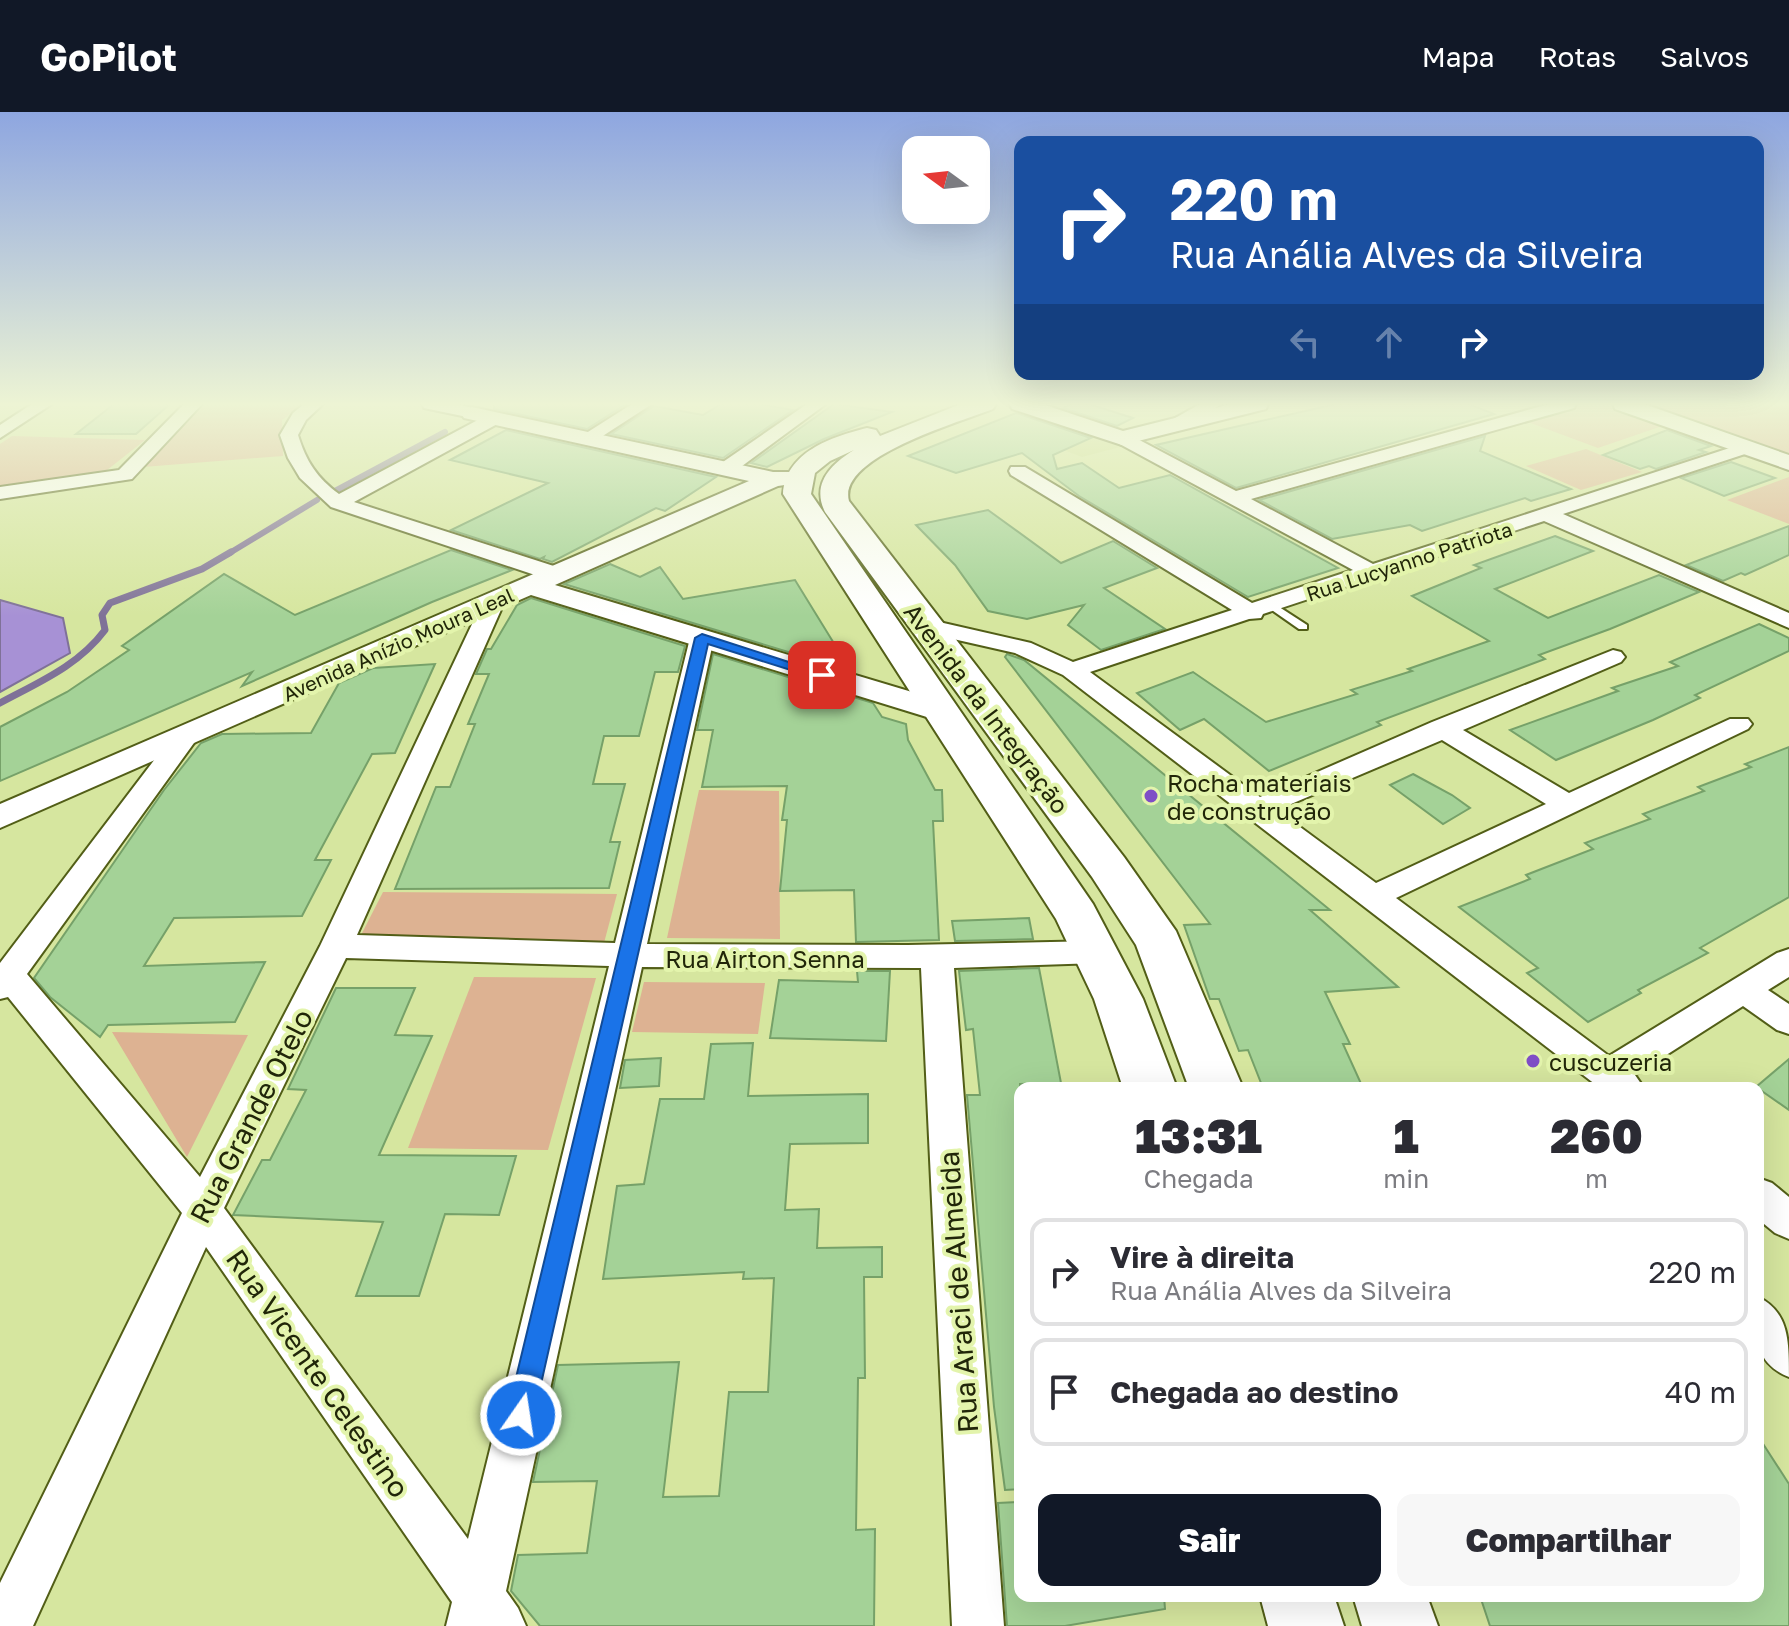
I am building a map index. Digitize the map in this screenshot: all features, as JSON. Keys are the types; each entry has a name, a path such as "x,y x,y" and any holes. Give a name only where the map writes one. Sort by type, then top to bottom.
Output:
{"main road":[{"path":"785,478 790,475"},
{"name":"Avenida da Integração","path":"841,475 833,489 840,511 1108,867 1159,943 1214,1082"},
{"name":"Avenida da Integração","path":"785,478 1098,952 1126,1015 1148,1082"},
{"path":"1017,827 1052,828 1061,824 1067,814"},
{"path":"1053,882 1069,870 1108,867"},
{"path":"1299,1602 1306,1626"},
{"path":"1392,1602 1400,1626"}],"street":[{"path":"0,493 125,475"},
{"path":"305,475 338,503 543,580 702,638 941,711"},
{"path":"338,503 384,475"},
{"path":"766,475 785,478"},
{"path":"1024,475 1263,609"},
{"path":"1190,475 1371,571"},
{"path":"1233,498 1316,475"},
{"name":"Rua Lucyanno Patriota","path":"1072,670 1667,475"},
{"name":"Avenida Anízio Moura Leal","path":"0,817 785,478"},
{"path":"1548,515 1789,621"},
{"name":"Rua Grande Otelo","path":"6,1626 203,1210 336,946 493,603"},
{"path":"926,626 1023,648 1072,670 1612,1082"},
{"path":"484,1617 627,957 702,638"},
{"path":"956,668 1023,648"},
{"path":"1254,810 1613,657"},
{"path":"1370,898 1739,724"},
{"path":"1441,728 1566,804"},
{"path":"4,981 186,736"},
{"name":"Rua Airton Senna","path":"336,946 627,957 937,959 1098,952"},
{"name":"Rua Araci de Almeida","path":"937,959 978,1626"},
{"path":"1614,1082 1789,961"},
{"name":"Rua Vicente Celestino","path":"4,981 203,1210 484,1617"},
{"path":"1745,991 1789,1021"},
{"path":"1764,1200 1789,1221"},
{"path":"1764,1325 1789,1356"}],"lane":[{"path":"1263,609 1303,627"}],"shaded area":[{"path":"0,475 97,475 0,488"},
{"path":"1546,475 1633,475 1581,490"},
{"path":"1789,477 1789,524 1727,500"},
{"path":"0,600 63,618 70,653 0,692"},
{"path":"699,790 779,791 780,939 667,938"},
{"path":"383,892 617,894 604,943 358,941"},
{"path":"474,977 596,978 548,1150 408,1148"},
{"path":"644,982 765,983 758,1034 632,1032"},
{"path":"112,1032 248,1035 187,1157"}],"building":[{"path":"512,475 716,477 665,511 656,508 552,562 451,530 548,483"},
{"path":"1051,475 1099,475 1119,488 1170,475 1338,568 1248,597 1079,496"},
{"path":"1211,475 1283,475 1236,488"},
{"path":"1349,475 1537,475 1571,489 1531,501 1525,498 1422,531 1410,525 1332,539 1259,500"},
{"path":"1691,475 1766,475 1775,478 1724,496 1681,478"},
{"path":"988,510 1061,563 1113,541 1157,568 1104,588 1165,629 1101,650 1068,625 1084,605 1027,619 988,611 955,565 916,525"},
{"path":"1789,526 1789,555 1745,575 1741,573 1723,581 1686,565"},
{"path":"1555,536 1593,551 1495,589 1548,618 1659,575 1699,592 1539,655 1545,659 1377,722 1381,725 1269,771 1204,719 1180,730 1137,693 1193,672 1266,722 1357,694 1351,690 1412,671 1408,669 1489,641 1412,596 1481,568 1474,565"},
{"path":"451,550 512,570 242,686 252,672 0,781 0,727 67,692 129,650 122,646 224,574 295,615"},
{"path":"610,564 640,577 660,567 683,599 795,580 851,671 564,584"},
{"path":"531,598 685,646 678,672 655,672 639,736 604,736 593,784 625,784 610,842 620,842 609,888 395,889 436,787 450,787 475,724 468,724 489,674 476,674 487,649 491,649 517,605"},
{"path":"1759,624 1789,638 1789,651 1695,695 1700,698 1653,720 1556,760 1510,730 1618,691 1612,688 1678,666 1670,662"},
{"path":"713,654 873,703 882,717 906,724 908,740 935,790 942,790 943,821 933,821 939,940 856,942 854,890 780,891 787,820 782,820 787,786 702,787 713,730 697,730"},
{"path":"1007,654 1024,660 1330,910 1310,910 1398,987 1325,992 1350,1044 1343,1044 1360,1082 1261,1082 1248,1050 1239,1051 1219,999 1210,999 1184,925 1210,924 1005,657"},
{"path":"435,664 395,753 372,754 315,860 331,860 302,916 174,918 144,966 265,962 235,1022 108,1025 100,1037 50,997 34,978 164,790 201,743 222,734 311,733 339,683 373,668"},
{"path":"1789,747 1789,897 1700,948 1708,953 1638,990 1641,993 1588,1022 1527,973 1538,968 1459,907 1530,879 1526,875 1593,849 1585,843 1650,819 1643,814 1704,791 1698,787 1751,767 1745,764"},
{"path":"1413,774 1470,808 1443,824 1390,785"},
{"path":"1029,918 1033,939 955,941 952,921"},
{"path":"1039,968 1061,1082 1014,1082 1014,1489 1005,1490 994,1407 967,1095 980,1095 973,1029 966,1030 959,971"},
{"path":"857,971 890,971 886,1041 770,1038 779,980 858,982"},
{"path":"336,988 415,988 395,1035 432,1036 379,1155 516,1156 499,1215 445,1214 419,1296 356,1296 383,1222 233,1215 262,1160 270,1160 306,1090 288,1089"},
{"path":"753,1043 748,1096 868,1094 868,1143 790,1144 785,1210 819,1209 817,1248 882,1247 882,1277 864,1277 865,1378 858,1378 856,1530 875,1529 874,1626 540,1626 511,1591 518,1555 587,1553 597,1481 533,1482 558,1365 679,1362 663,1497 719,1496 729,1392 768,1392 774,1278 743,1279 744,1272 603,1279 617,1186 644,1184 660,1099 704,1099 711,1044"},
{"path":"661,1058 659,1086 620,1088 625,1060"},
{"path":"1789,1059 1789,1110 1764,1093 1762,1082"},
{"path":"1764,1445 1789,1484 1789,1626 1490,1626 1482,1602 1764,1602"},
{"path":"1014,1502 1014,1602 1164,1602 1165,1609 1065,1626 1007,1626 998,1503"}],"waterway":[{"path":"335,491 365,475"},
{"path":"228,554 317,500"},
{"path":"0,703 83,654 105,630 102,615 110,603 202,569 231,552"}],"place":[{"name":"Rocha materiais de construção","path":"1151,796"},
{"name":"cuscuzeria","path":"1533,1061"}],"route":[{"path":"521,1415 702,638 822,675"}]}
